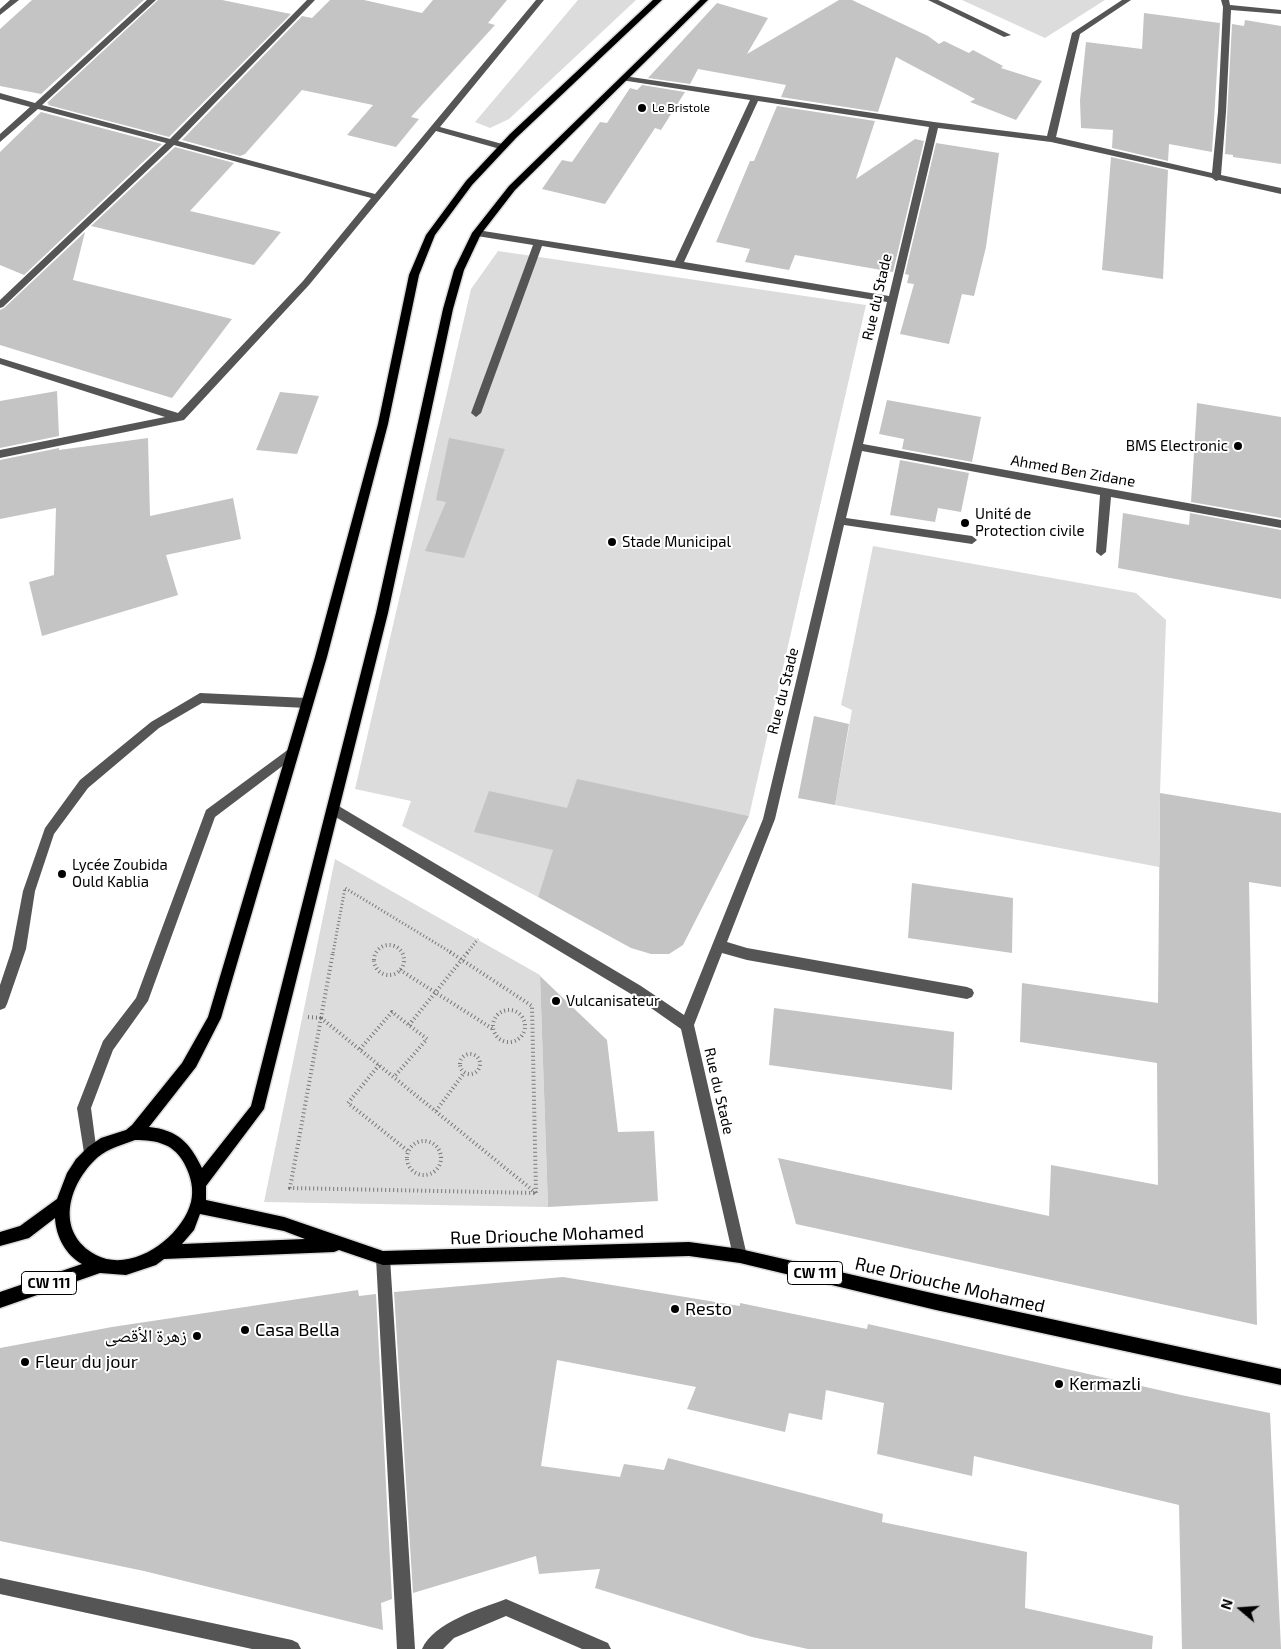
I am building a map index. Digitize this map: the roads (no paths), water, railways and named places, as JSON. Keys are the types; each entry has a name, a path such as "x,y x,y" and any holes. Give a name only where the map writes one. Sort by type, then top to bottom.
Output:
{"main road":[{"path":"135,1133 188,1068 214,1018 307,703 383,424 414,275 431,235 469,183 503,147 658,0"},
{"path":"200,1182 257,1109 382,613 448,309 459,270 477,233 512,188 704,0"},
{"path":"135,1133 157,1133 177,1142 195,1163 200,1182 197,1206 184,1232 165,1252 143,1264 125,1268 98,1266 86,1260 75,1250 65,1234 62,1204 70,1180 90,1154 107,1142 135,1133"},
{"path":"0,1239 24,1233 62,1204"},
{"name":"Rue Driouche Mohamed","path":"197,1206 284,1224 383,1258 690,1250 740,1256 936,1302 1281,1377"},
{"path":"165,1252 342,1245"},
{"name":"CW 111","path":"0,1300 98,1266"}],"street":[{"path":"0,13 16,0"},
{"path":"0,139 152,0"},
{"path":"0,305 172,142 311,0"},
{"path":"0,454 180,417 306,283 540,0"},
{"path":"932,0 1007,35"},
{"path":"1051,139 1076,33 1127,0"},
{"path":"1216,178 1222,112 1226,4 1281,12"},
{"path":"624,78 934,126 1051,139 1216,178 1281,191"},
{"path":"0,96 377,198"},
{"path":"678,264 754,99"},
{"name":"Rue du Stade","path":"740,1256 687,1025 769,819 859,448 934,126"},
{"path":"435,128 503,147"},
{"path":"477,233 893,300"},
{"path":"476,413 539,242"},
{"path":"0,361 180,417"},
{"name":"Ahmed Ben Zidane","path":"859,448 1281,524"},
{"path":"1101,552 1106,492"},
{"path":"841,521 972,540"},
{"path":"0,1004 20,950 29,891 49,832 84,784 155,725 200,698 307,703"},
{"path":"90,1154 84,1108 108,1046 141,1001 210,814 293,751"},
{"path":"333,808 636,990 687,1025"},
{"path":"719,946 747,954 967,993"},
{"path":"383,1258 406,1649"},
{"path":"0,1586 292,1649"},
{"path":"431,1649 448,1632 506,1607 602,1649"}],"place":[{"name":"Le Bristole","path":"642,108"},
{"name":"BMS Electronic","path":"1238,446"},
{"name":"Unité de Protection civile","path":"965,523"},
{"name":"Stade Municipal","path":"612,542"},
{"name":"Lycée Zoubida Ould Kablia","path":"62,874"},
{"name":"Vulcanisateur","path":"556,1001"},
{"name":"Resto","path":"675,1309"},
{"name":"Casa Bella","path":"245,1330"},
{"name":"زهرة الأقصى","path":"197,1336"},
{"name":"Fleur du jour","path":"25,1362"},
{"name":"Kermazli","path":"1059,1384"}]}
